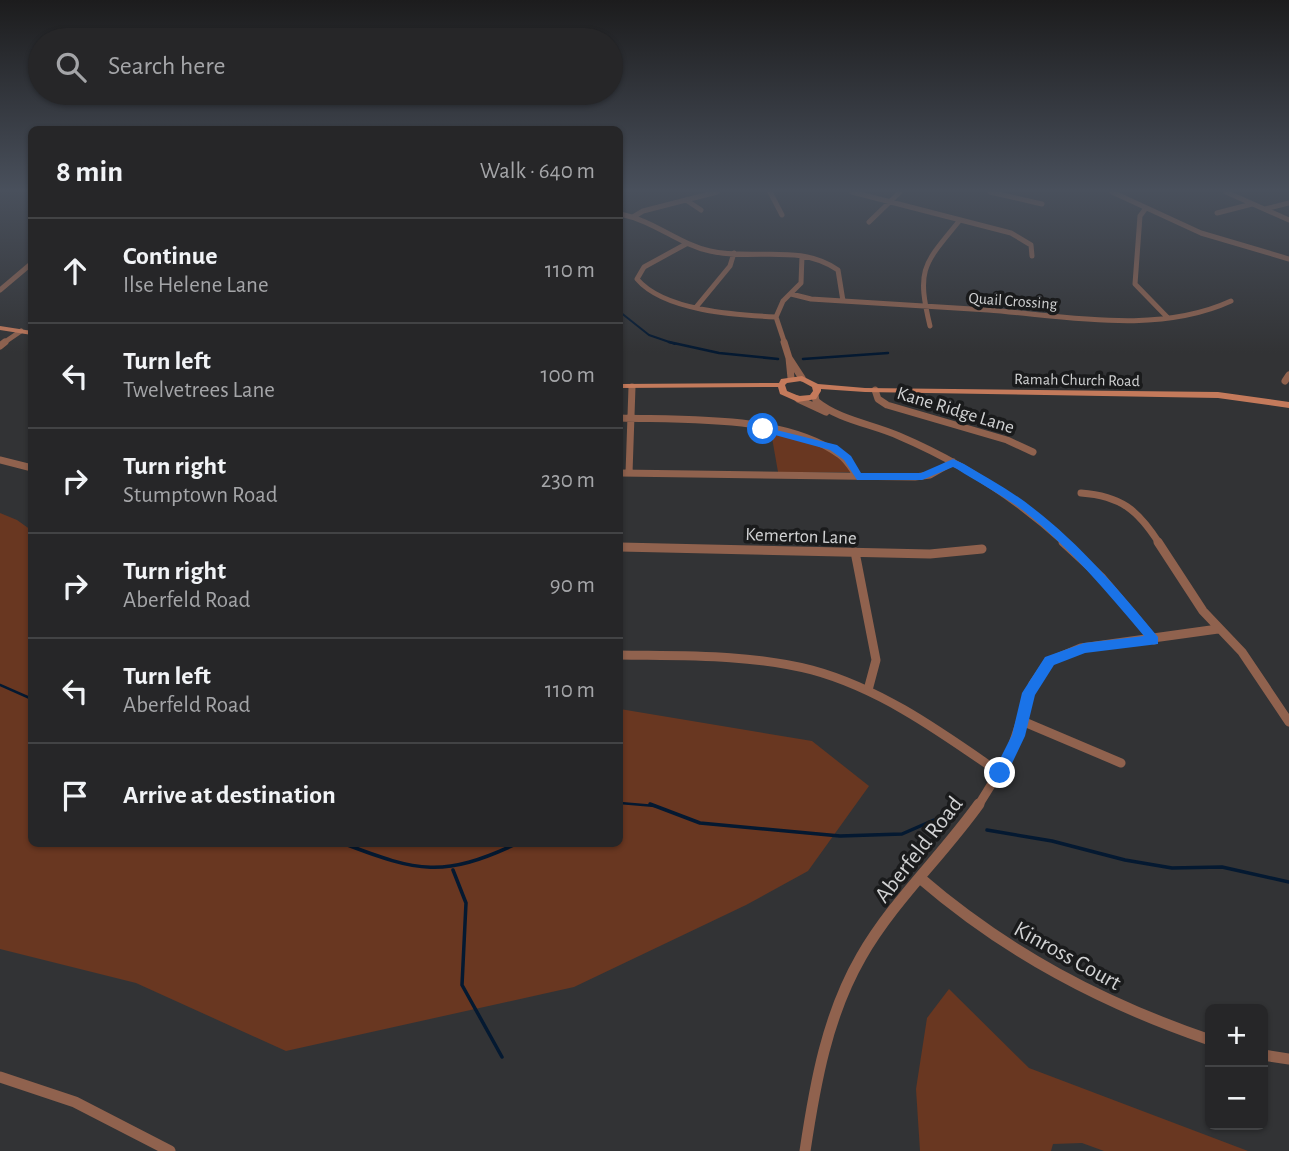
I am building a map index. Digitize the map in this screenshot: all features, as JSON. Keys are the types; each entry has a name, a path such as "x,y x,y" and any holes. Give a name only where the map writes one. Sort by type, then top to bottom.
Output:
{"main road":[{"path":"0,328 28,332"},
{"path":"782,389 791,378 802,378 816,392"},
{"path":"623,386 782,389 797,399"},
{"name":"Ramah Church Road","path":"797,399 816,392 870,390 1225,395 1289,405"}],"street":[{"path":"683,246 645,267 636,279 648,292 733,314 776,317"},
{"path":"695,246 734,253 802,256 827,261 838,270 843,301"},
{"path":"930,326 920,287 921,271 940,246"},
{"path":"1031,246 1032,256"},
{"path":"1138,246 1135,284 1167,317"},
{"path":"1244,246 1289,259"},
{"path":"696,306 730,266 734,253"},
{"path":"791,378 789,358 776,317 783,301 803,275 802,256"},
{"path":"0,290 28,266"},
{"name":"Quail Crossing","path":"791,294 811,299 1111,318 1167,317 1214,308 1230,301"},
{"path":"0,346 21,331"},
{"path":"789,358 802,378"},
{"path":"629,473 632,387"},
{"name":"Kane Ridge Lane","path":"870,390 887,405 1007,440 1033,452"},
{"path":"816,392 820,405 842,416"},
{"path":"797,399 815,409 899,436 953,463 1027,508 1101,577 1154,640"},
{"path":"623,418 720,421 816,440 841,453 857,477"},
{"path":"0,460 28,465"},
{"path":"623,473 922,477 953,463"},
{"path":"1081,493 1104,495 1118,500 1143,518 1203,611 1242,652 1289,722"},
{"name":"Kemerton Lane","path":"623,547 930,554 982,549"},
{"path":"855,552 875,652 876,669 868,690"},
{"name":"Aberfeld Road","path":"806,1151 818,1076 843,993 876,933 1000,773 1014,747 1029,693 1049,661 1084,648 1218,629"},
{"path":"623,655 760,660 808,669 868,690 923,721 1000,773"},
{"path":"1022,721 1121,763"},
{"name":"Kinross Court","path":"920,878 974,924 1023,958 1083,991 1174,1029 1205,1038"},
{"path":"1268,1056 1289,1059"},
{"path":"0,1077 75,1102 170,1151"}],"shaded area":[{"path":"771,432 818,443 838,452 851,472 778,472"},
{"path":"0,513 28,528 28,847 623,847 623,710 812,741 869,786 808,871 746,905 574,987 286,1051 136,983 0,949"},
{"path":"949,989 1029,1068 1248,1151 1104,1151 1082,1143 1053,1144 1051,1151 920,1151 916,1089 927,1018"}],"waterway":[{"path":"623,314 649,335 670,342"},
{"path":"670,342 719,353 778,359"},
{"path":"670,342 675,344"},
{"path":"803,359 888,353"},
{"path":"0,685 28,697"},
{"path":"623,803 655,806"},
{"path":"650,804 700,823 840,836 902,834 934,820"},
{"path":"987,830 1052,841 1125,860 1172,868 1222,867 1289,882"},
{"path":"353,847 392,861 430,867 469,862 509,847"},
{"path":"453,870 466,903 462,985 502,1057"}],"route":[{"path":"763,429 816,440 834,448 848,458 857,477 922,477 953,463 960,466 1027,508 1066,542 1101,577 1154,640 1084,648 1049,661 1029,693 1018,736 1000,773"}]}
